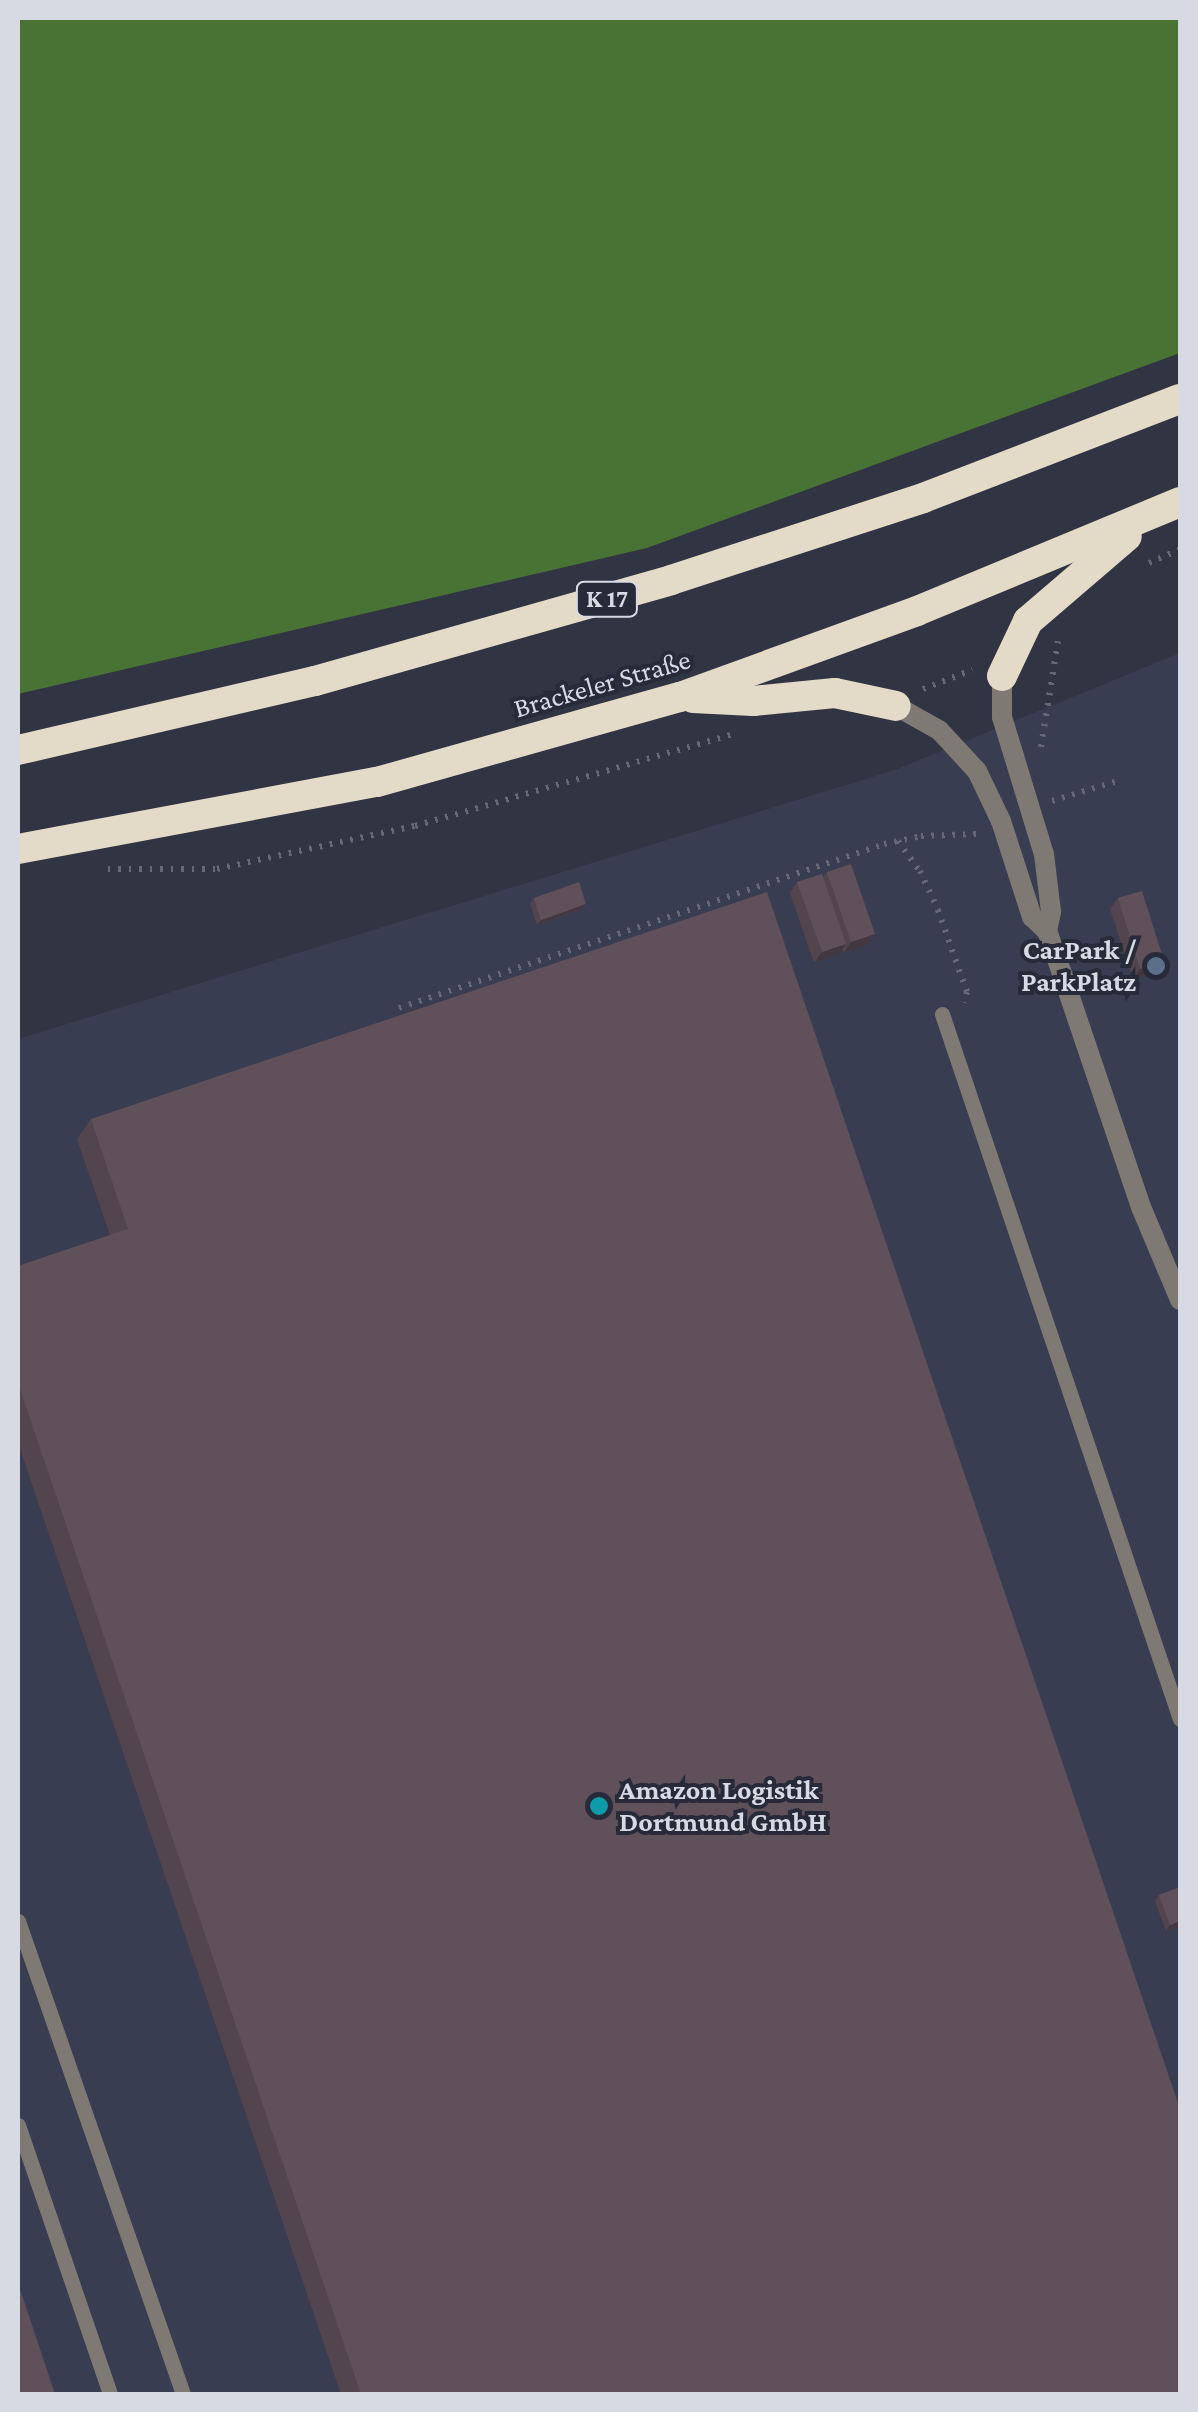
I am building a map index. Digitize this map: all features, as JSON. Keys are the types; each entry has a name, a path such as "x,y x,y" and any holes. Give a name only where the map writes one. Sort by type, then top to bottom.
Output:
{"highway":[{"name":"K 17","path":"18,750 315,681 671,580 923,498 1180,399"},
{"path":"994,674 1028,621 1054,594 1169,507"},
{"name":"Brackeler Straße","path":"18,849 377,782 680,697 917,611 1169,507"},
{"path":"680,697 752,701 835,693 903,702"}],"street":[{"path":"994,674 1002,718 1044,854 1051,912 1047,931"},
{"path":"903,702 939,730 977,771 1001,821 1032,918 1047,931 1141,1207 1180,1300"}],"lane":[{"path":"942,1014 1180,1719"},
{"path":"18,1921 183,2394"},
{"path":"18,2125 110,2394"}],"path":[{"path":"903,702 919,690 970,670 994,674"},
{"path":"92,869 217,869 415,826 741,732"},
{"path":"1046,803 1118,781"},
{"path":"398,1008 898,840 977,834"},
{"path":"898,840 926,884 968,992 952,1044"}],"shaded area":[{"name":"Amazon Logistik Dortmund GmbH","path":"1180,653 1180,2394 18,2394 18,1039 895,770"}],"green space":[{"path":"18,18 1180,18 1180,353 647,548 18,694"}],"building":[{"path":"851,864 875,934 851,942 827,872"},
{"path":"822,874 846,944 822,952 797,882"},
{"path":"579,882 586,904 541,920 534,898"},
{"path":"1142,891 1164,961 1140,969 1118,898"},
{"name":"Amazon Logistik Dortmund GmbH","path":"767,892 1180,2109 1180,2394 361,2394 18,1383 18,1266 128,1229 91,1119"},
{"path":"1180,1887 1180,1921 1170,1925 1159,1895"},
{"path":"18,2283 55,2394 18,2394"}],"place":[{"name":"CarPark / ParkPlatz","path":"1156,966"},
{"name":"Amazon Logistik Dortmund GmbH","path":"599,1806"}]}
